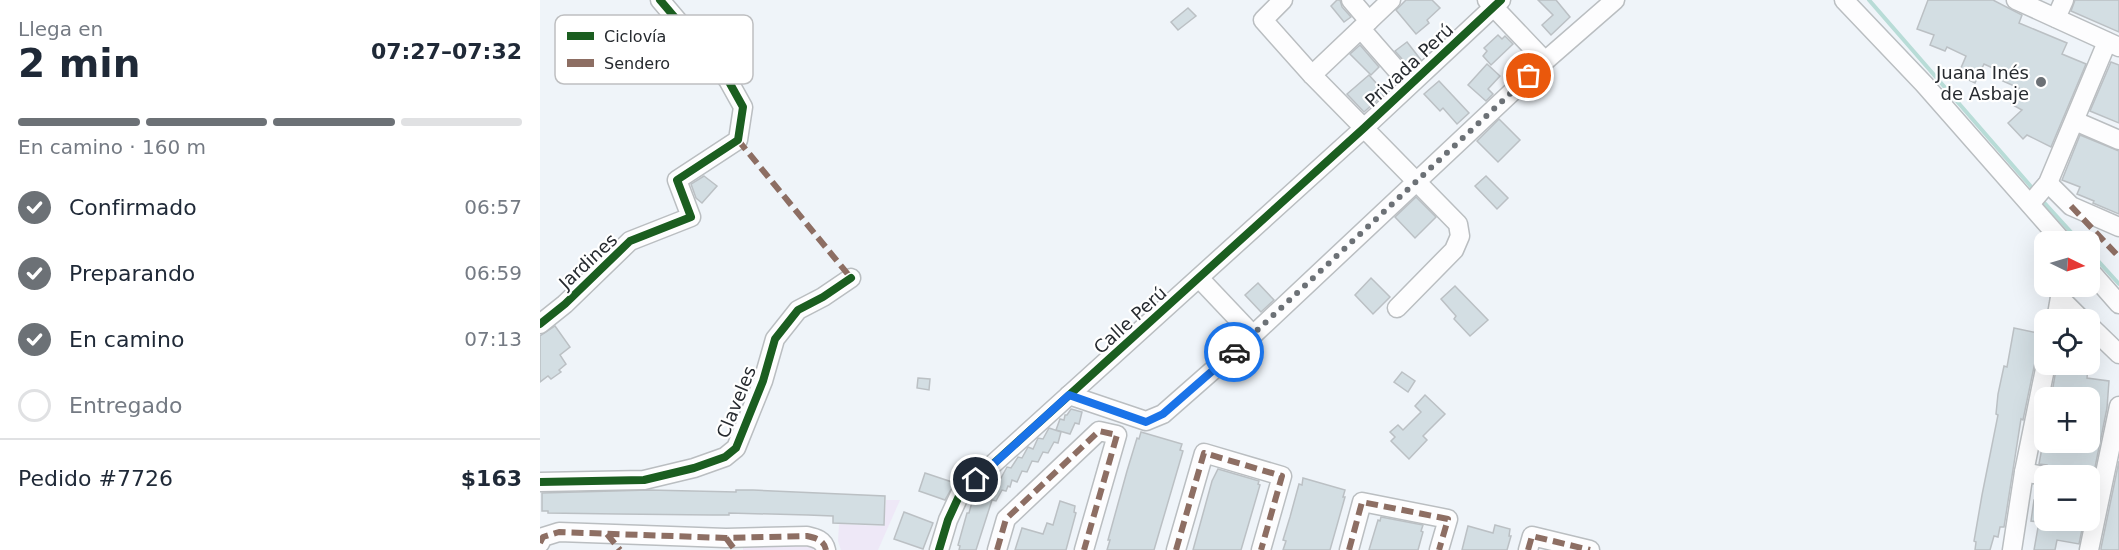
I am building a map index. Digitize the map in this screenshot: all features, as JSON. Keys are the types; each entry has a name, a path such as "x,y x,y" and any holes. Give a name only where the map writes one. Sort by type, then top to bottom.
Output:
{"street":[{"name":"Jardines","path":"660,0 673,15"},
{"path":"1283,0 1263,20 1312,75 1458,224 1460,236 1454,250 1397,308"},
{"path":"1351,0 1365,25 1409,84"},
{"path":"1312,75 1391,0"},
{"path":"1069,395 1146,422 1163,414 1253,336 1545,61 1615,0"},
{"path":"1844,0 1924,84 2031,202 2054,231"},
{"path":"2016,0 2113,44 2075,120 2047,185 2031,202"},
{"path":"2056,18 2064,0"},
{"path":"1494,2 1545,61"},
{"name":"Privada Perú","path":"1364,128 1494,2"},
{"name":"Jardines","path":"540,324 565,304 630,241 691,217 677,180 738,140 743,107 730,84"},
{"path":"2075,120 2119,140"},
{"name":"Calle Perú","path":"939,550 948,520 960,494 1364,128"},
{"path":"2047,185 2071,206 2119,227"},
{"name":"Claveles","path":"540,482 644,480 694,468 725,457 736,448 763,381 775,339 798,310 851,278"},
{"path":"1199,278 1253,336"},
{"path":"2100,282 2119,304"},
{"path":"2100,336 2119,354"},
{"path":"2012,550 2024,472 2044,375"},
{"path":"2089,550 2119,406"},
{"path":"997,550 1006,519 1099,431 1117,435 1083,550"},
{"path":"1176,550 1204,453 1282,476 1261,550"},
{"path":"2024,472 2034,474"},
{"path":"1349,550 1362,502 1448,519 1439,550"},
{"path":"540,543 543,537 559,532 730,544 807,536 818,539 826,550"},
{"path":"607,534 620,550"},
{"path":"1530,543 1590,550"}],"shaded area":[{"path":"886,500 900,500 878,550 841,550 838,541 839,524 884,526"},
{"path":"743,546 811,546 817,550 743,550"}],"building":[{"path":"1340,0 1342,7 1351,17 1344,22 1331,6"},
{"path":"1406,0 1432,0 1440,8 1427,20 1429,23 1416,34 1396,10"},
{"path":"1538,0 1556,0 1570,17 1551,35 1542,25 1553,15"},
{"path":"1928,0 1993,0 2022,15 2019,23 2067,43 2062,54 2086,64 2051,147 2027,135 2023,139 2008,123 2022,110 2011,104 2019,88 2003,81 2006,74 1984,64 1975,83 1958,75 1966,56 1947,47 1945,51 1930,45 1934,35 1917,29"},
{"path":"2075,0 2119,0 2119,32 2071,11"},
{"path":"1188,8 1196,16 1178,30 1171,22"},
{"path":"1498,35 1502,39 1505,36 1513,44 1491,65 1483,56 1487,51 1484,48"},
{"path":"1407,42 1421,60 1411,69 1395,51"},
{"path":"1360,45 1379,67 1371,75 1350,54"},
{"path":"2111,62 2119,65 2119,123 2090,111"},
{"path":"1487,64 1500,76 1488,89 1493,94 1486,101 1468,85"},
{"path":"1369,75 1385,93 1364,112 1347,94"},
{"path":"1439,81 1469,113 1457,124 1443,108 1440,111 1424,94"},
{"path":"1499,119 1520,140 1498,162 1477,141"},
{"path":"2080,135 2119,151 2119,214 2077,194 2080,187 2062,180"},
{"path":"704,176 717,186 702,203 696,198 691,184"},
{"path":"1486,176 1508,198 1497,209 1475,186"},
{"path":"1416,197 1436,217 1415,238 1395,217"},
{"path":"1371,278 1390,297 1373,314 1355,295"},
{"path":"1258,283 1274,300 1261,312 1245,295"},
{"path":"1455,286 1488,320 1470,336 1454,319 1456,316 1441,299"},
{"path":"555,326 570,347 560,355 566,364 559,370 561,372 551,379 548,376 540,382 540,336"},
{"path":"2014,328 2034,332 2034,367 2023,420 2021,419 2004,527 2000,527 1998,537 1994,536 1990,550 1975,550 1976,542 1974,541 1998,415 1996,414 1998,394 2004,366 2007,367"},
{"path":"1402,372 1415,381 1408,392 1394,382"},
{"path":"2055,375 2087,375 2087,378 2109,381 2107,408 2100,443 2100,387 2053,387"},
{"path":"918,378 930,379 929,390 917,388"},
{"path":"1425,395 1445,414 1423,436 1427,440 1409,459 1391,441 1395,437 1390,432 1398,425 1403,430 1421,412 1415,406"},
{"path":"1071,409 1082,412 1079,424 1075,423 1070,434 1056,430 1060,419 1064,420 1065,415"},
{"path":"1049,428 1061,432 1058,443 1054,442 1048,453 1043,452 1038,462 1032,461 1027,472 1022,471 1017,482 1012,480 1010,487 1008,486 1006,491 1002,490 996,501 992,500 976,550 959,550 958,545 967,513 976,496 981,497 986,486 991,487 996,476 1001,478 1007,467 1011,468 1018,457 1022,458 1028,447 1033,449 1038,438 1043,439"},
{"path":"1141,432 1182,444 1180,450 1183,451 1154,550 1107,550 1127,471"},
{"path":"2041,453 2098,453 2095,465 2039,464"},
{"path":"2119,461 2119,550 2101,550 2101,548"},
{"path":"1218,469 1259,481 1260,485 1241,550 1193,550 1212,481"},
{"path":"925,473 955,483 945,500 919,491"},
{"path":"1303,478 1345,490 1330,550 1283,550 1286,541 1283,540 1299,484 1302,485"},
{"path":"649,490 736,492 736,490 753,490 885,496 884,525 833,523 833,516 729,513 729,515 712,515 548,513 548,511 542,511 542,493"},
{"path":"2034,500 2034,521 2031,521"},
{"path":"1060,501 1075,506 1074,512 1076,513 1066,550 1015,550 1022,528 1043,534 1047,523 1053,525"},
{"path":"904,512 933,523 923,549 894,539"},
{"path":"1381,517 1423,525 1418,550 1369,550"},
{"path":"1495,525 1510,529 1509,536 1511,536 1507,550 1462,550 1468,526 1493,533"},
{"path":"2037,531 2082,531 2079,544 2057,540 2055,550 2034,550"}],"waterway":[{"path":"1869,0 2034,190"},
{"path":"2040,198 2070,231"},
{"path":"2100,263 2119,284"}],"marked path":[{"path":"738,140 851,278"},
{"path":"2071,206 2119,257"},
{"path":"997,550 1006,519 1099,431 1117,435 1084,550"},
{"path":"1176,550 1204,453 1282,476 1261,550"},
{"path":"1349,550 1362,502 1448,519 1439,550"},
{"path":"540,543 543,537 559,532 726,538 807,536 821,542 826,550"},
{"path":"607,534 620,550"},
{"path":"1528,550 1532,536 1590,550"},
{"path":"726,538 735,550"}],"cycle path":[{"path":"660,0 673,15"},
{"path":"939,550 948,520 960,494 1364,128 1501,0"},
{"path":"540,324 565,304 630,241 691,217 677,180 738,140 743,107 730,84"},
{"path":"540,482 644,480 694,468 725,457 736,448 763,381 775,339 798,310 851,278"}],"way so far":[{"path":"1234,352 1529,76"}],"place":[{"name":"Juana Inés de Asbaje","path":"2041,82"}],"route":[{"path":"976,480 1069,395 1146,422 1163,414 1234,352"}]}
